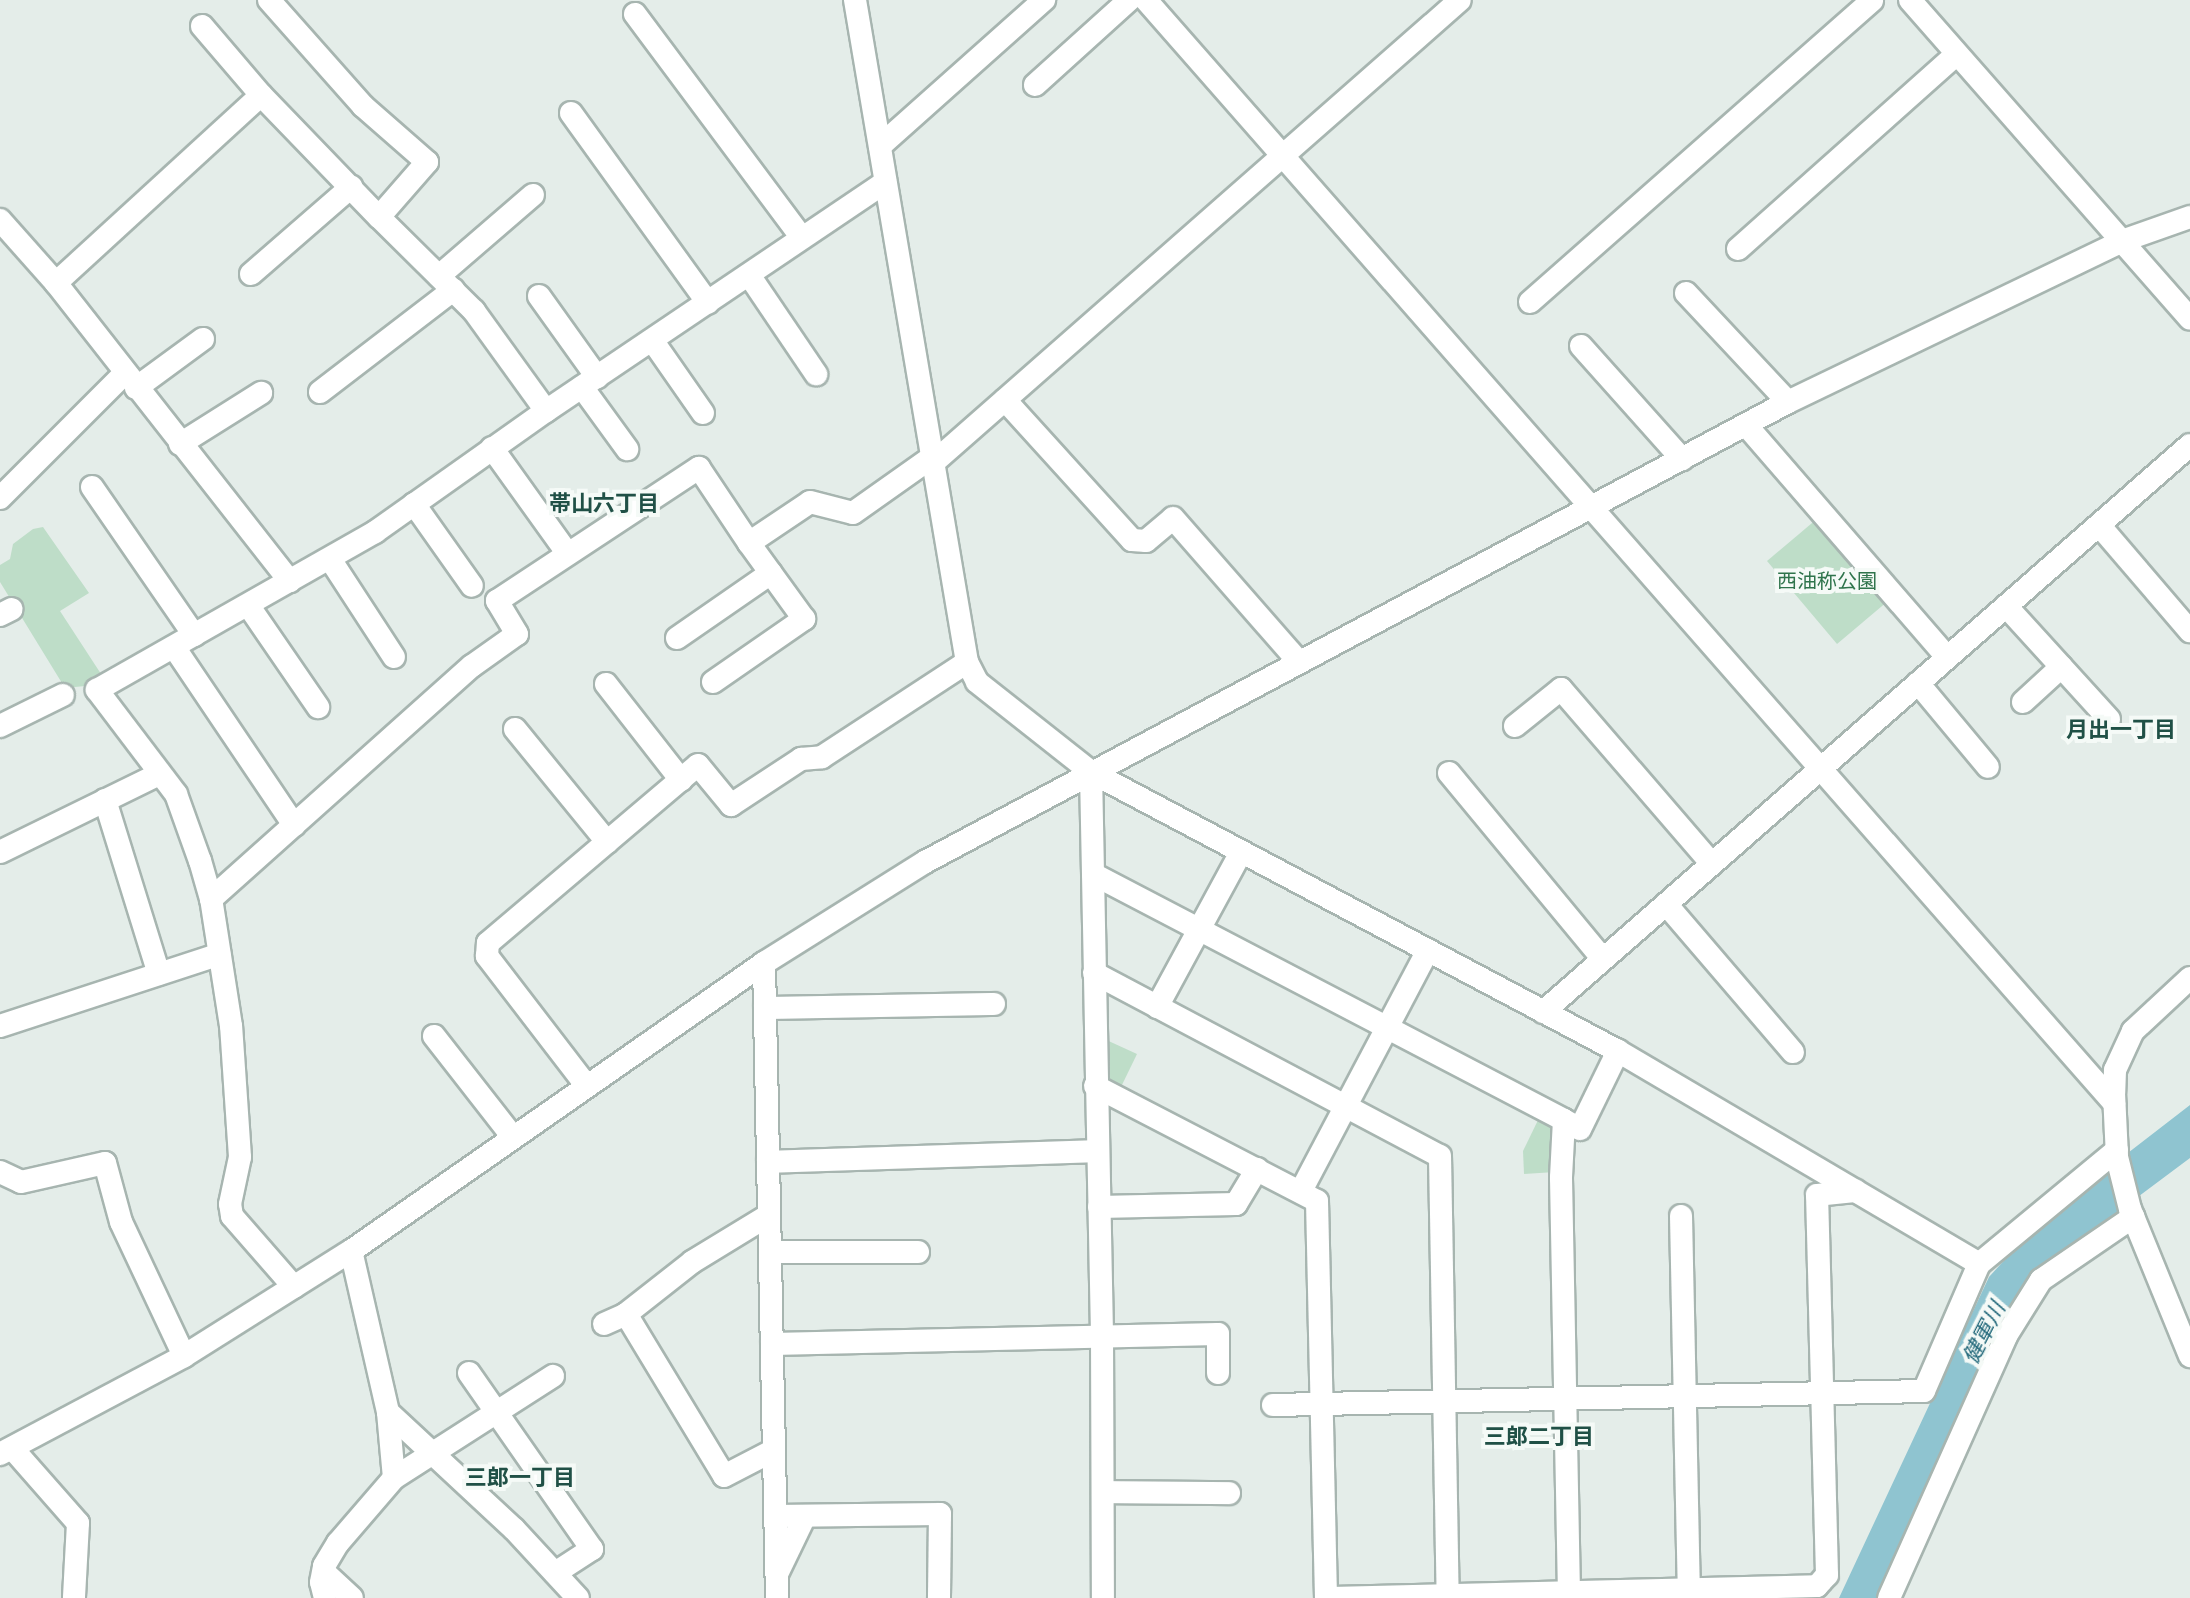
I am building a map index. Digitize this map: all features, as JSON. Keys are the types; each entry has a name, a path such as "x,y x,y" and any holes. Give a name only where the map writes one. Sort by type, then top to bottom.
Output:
{"street":[{"path":"269,0 363,106 427,162 379,217"},
{"path":"855,0 967,662 977,682 1091,772 1618,1051 1979,1264"},
{"path":"880,146 1044,0"},
{"path":"1035,85 1129,0"},
{"path":"1146,0 2114,1103"},
{"path":"749,543 810,502 853,513 933,460 1460,0"},
{"path":"1530,302 1872,0"},
{"path":"1910,0 2190,319"},
{"path":"635,14 802,238"},
{"path":"202,26 261,95 474,311 546,411"},
{"path":"1738,249 1957,54"},
{"path":"56,283 261,95"},
{"path":"571,113 708,303"},
{"path":"294,1287 232,1216 230,1204 240,1157 231,1026 211,899 176,794 97,690 330,559 885,182"},
{"path":"251,274 351,187"},
{"path":"320,392 446,283 533,195"},
{"path":"74,1598 78,1523 6,1451 184,1356 351,1251 764,963 925,862 1788,402 2122,241 2190,217"},
{"path":"3,228 56,283 290,581"},
{"path":"749,275 816,374"},
{"path":"1686,293 1788,402"},
{"path":"539,296 627,449"},
{"path":"0,498 130,381 203,339"},
{"path":"652,340 703,413"},
{"path":"1581,346 1682,459"},
{"path":"180,444 261,393"},
{"path":"1005,400 1132,540 1146,541 1173,518 1299,662"},
{"path":"1746,425 1947,657"},
{"path":"1543,1012 2190,445"},
{"path":"492,448 568,554"},
{"path":"211,899 472,666 517,634 497,601 699,468 804,619 713,682"},
{"path":"92,487 194,635"},
{"path":"414,504 472,586"},
{"path":"2099,525 2190,631"},
{"path":"330,559 394,657"},
{"path":"677,638 771,573"},
{"path":"248,605 318,707"},
{"path":"2006,606 2109,719"},
{"path":"174,647 294,825"},
{"path":"586,1085 487,956 488,943 698,765 731,805 801,759 822,757 967,662"},
{"path":"2023,702 2061,667"},
{"path":"1918,683 1988,767"},
{"path":"606,684 681,780"},
{"path":"1515,726 1561,689 1712,864"},
{"path":"0,726 63,695"},
{"path":"515,729 607,842"},
{"path":"1091,772 1102,1335 1103,1598"},
{"path":"1449,773 1603,959"},
{"path":"0,852 159,774"},
{"path":"105,800 159,974"},
{"path":"1157,1007 1241,852"},
{"path":"1093,874 1580,1129 1618,1051"},
{"path":"1666,904 1793,1052"},
{"path":"1301,1191 1428,950"},
{"path":"0,1026 220,954"},
{"path":"764,963 776,1588"},
{"path":"1094,973 1344,1108 1440,1156 1448,1596"},
{"path":"2190,978 2133,1031 2115,1070 2114,1103 2117,1153 2132,1213 2190,1356"},
{"path":"765,1008 994,1004"},
{"path":"434,1036 513,1137"},
{"path":"1095,1086 1317,1201 1328,1598 1688,1593 1817,1586 1827,1575 1817,1195 1856,1191"},
{"path":"1564,1120 1561,1178 1569,1595"},
{"path":"768,1162 1097,1151"},
{"path":"1273,1405 1924,1391 1979,1264 2117,1153"},
{"path":"0,1172 21,1182 105,1163 121,1222 184,1356"},
{"path":"1099,1207 1236,1204 1257,1169"},
{"path":"1889,1598 2006,1336 2041,1280 2132,1213"},
{"path":"604,1324 626,1314 692,1262 769,1215"},
{"path":"1681,1216 1688,1593"},
{"path":"351,1251 388,1412 394,1478"},
{"path":"770,1252 918,1252"},
{"path":"626,1314 724,1476 774,1450"},
{"path":"772,1344 1218,1334 1218,1373"},
{"path":"469,1373 494,1413 592,1549 555,1573"},
{"path":"325,1598 324,1572 338,1543 394,1478 553,1376"},
{"path":"388,1412 578,1598"},
{"path":"1103,1492 1229,1493"},
{"path":"775,1516 940,1514 939,1598"},
{"path":"776,1588 805,1516"},
{"path":"324,1572 352,1598"}],"green space":[{"name":"西油称公園","path":"1818,518 1888,601 1837,644 1767,561"},
{"path":"43,527 89,593 60,611 103,677 85,686 65,688 0,582 0,565 10,559 13,544 33,529"},
{"path":"1102,1038 1137,1054 1120,1089 1106,1079"},
{"path":"1540,1116 1551,1125 1555,1172 1524,1174 1523,1151"}],"water":[{"name":"健軍川","path":"2190,1105 2190,1158 2040,1270 1969,1397 1878,1598 1839,1598 1989,1277 2019,1244 2089,1183"}],"district":[{"name":"帯山六丁目","path":"604,504"},
{"name":"月出一丁目","path":"2121,730"},
{"name":"三郎二丁目","path":"1539,1437"},
{"name":"三郎一丁目","path":"520,1478"}]}
